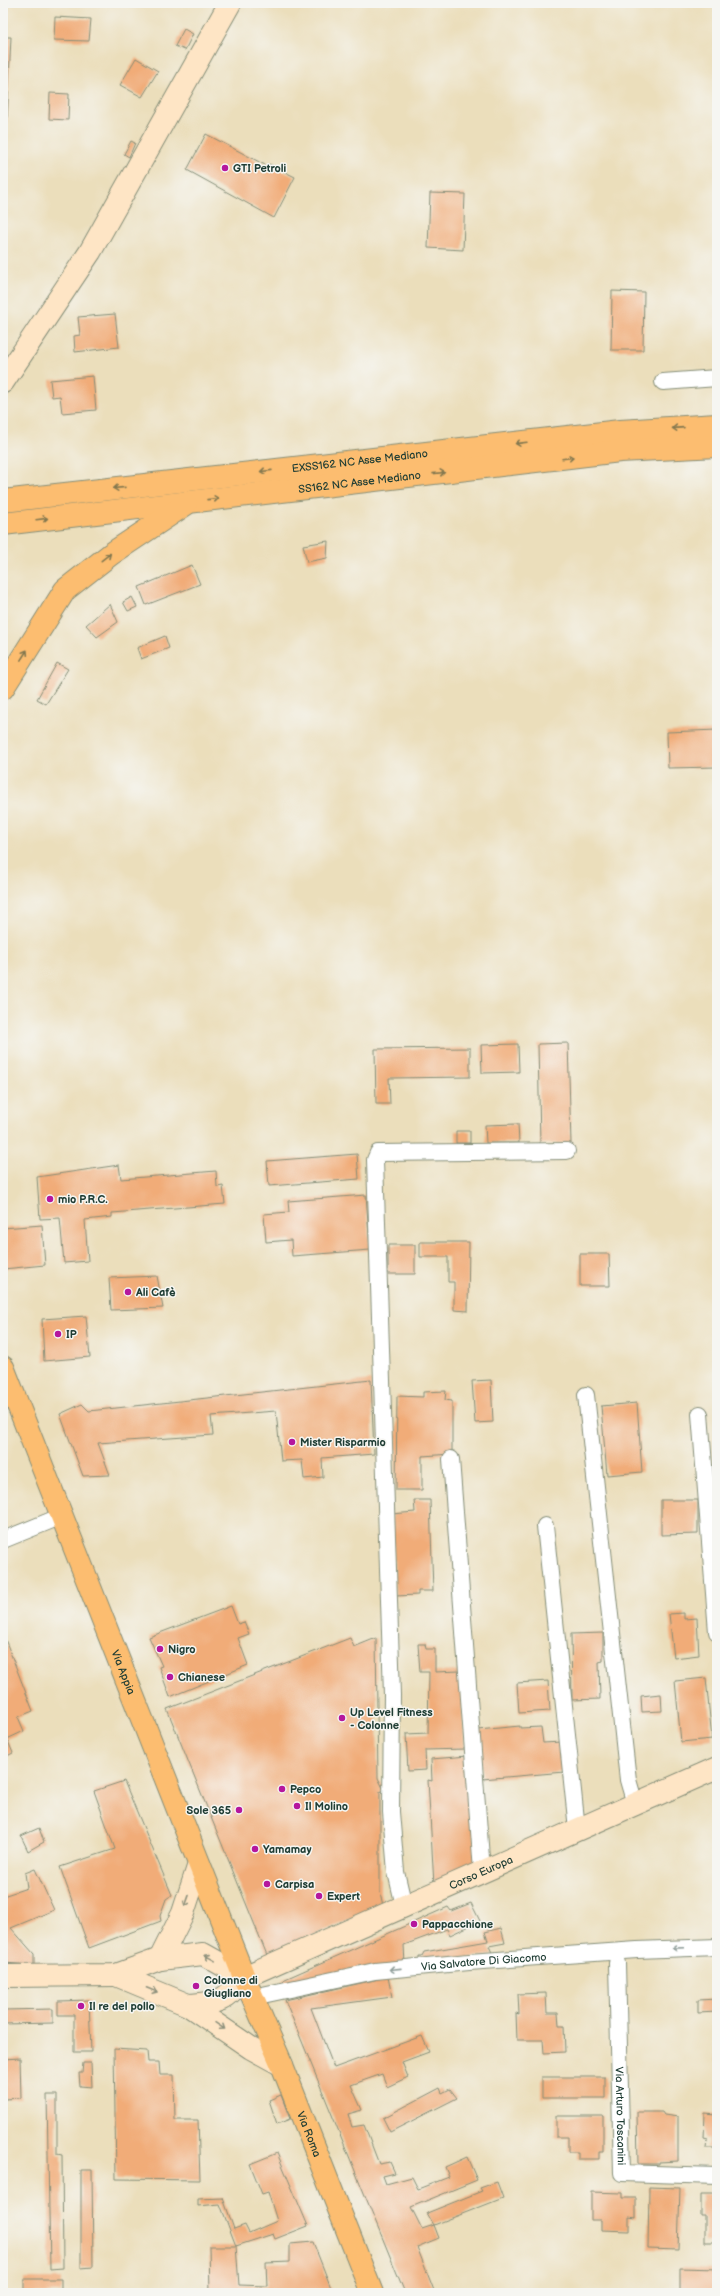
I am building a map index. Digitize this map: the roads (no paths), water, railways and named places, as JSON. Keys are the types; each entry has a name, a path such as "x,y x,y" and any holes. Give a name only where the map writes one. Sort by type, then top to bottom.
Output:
{"main road":[{"path":"3,382 90,252 230,3"},
{"name":"EXSS162 NC Asse Mediano","path":"3,501 620,431 717,425"},
{"name":"SS162 NC Asse Mediano","path":"3,524 620,451 717,446"},
{"path":"3,688 65,590 111,554 189,501"},
{"name":"Via Appia","path":"3,1367 244,1977"},
{"name":"Corso Europa","path":"244,1977 717,1768"},
{"path":"160,1959 183,1913 199,1864"},
{"path":"3,1976 116,1975 160,1959 203,1954 244,1977 230,1996 211,2004 188,2005"},
{"path":"116,1975 188,2005 251,2048 282,2065"},
{"name":"Via Roma","path":"244,1977 282,2065 372,2293"}],"street":[{"path":"663,382 717,378"},
{"path":"404,1906 396,1872 391,1812 392,1695 375,1160 378,1154 567,1151"},
{"path":"586,1395 628,1780 635,1804"},
{"path":"700,1414 717,1632"},
{"path":"451,1459 482,1871"},
{"path":"3,1540 62,1516"},
{"path":"545,1526 577,1830"},
{"name":"Via Salvatore Di Giacomo","path":"253,1997 375,1971 469,1962 637,1950 717,1947"},
{"name":"Via Arturo Toscanini","path":"618,1963 622,2173 625,2175 717,2176"}],"place":[{"name":"GTI Petroli","path":"225,168"},
{"name":"mio P.R.C.","path":"50,1199"},
{"name":"Ali Cafè","path":"128,1292"},
{"name":"IP","path":"58,1334"},
{"name":"Mister Risparmio","path":"292,1442"},
{"name":"Nigro","path":"160,1649"},
{"name":"Chianese","path":"170,1677"},
{"name":"Up Level Fitness - Colonne","path":"342,1718"},
{"name":"Pepco","path":"282,1789"},
{"name":"Il Molino","path":"297,1806"},
{"name":"Sole 365","path":"239,1810"},
{"name":"Yamamay","path":"255,1849"},
{"name":"Carpisa","path":"267,1884"},
{"name":"Expert","path":"319,1896"},
{"name":"Pappacchione","path":"414,1924"},
{"name":"Colonne di Giugliano","path":"196,1986"},
{"name":"Il re del pollo","path":"81,2006"}]}
